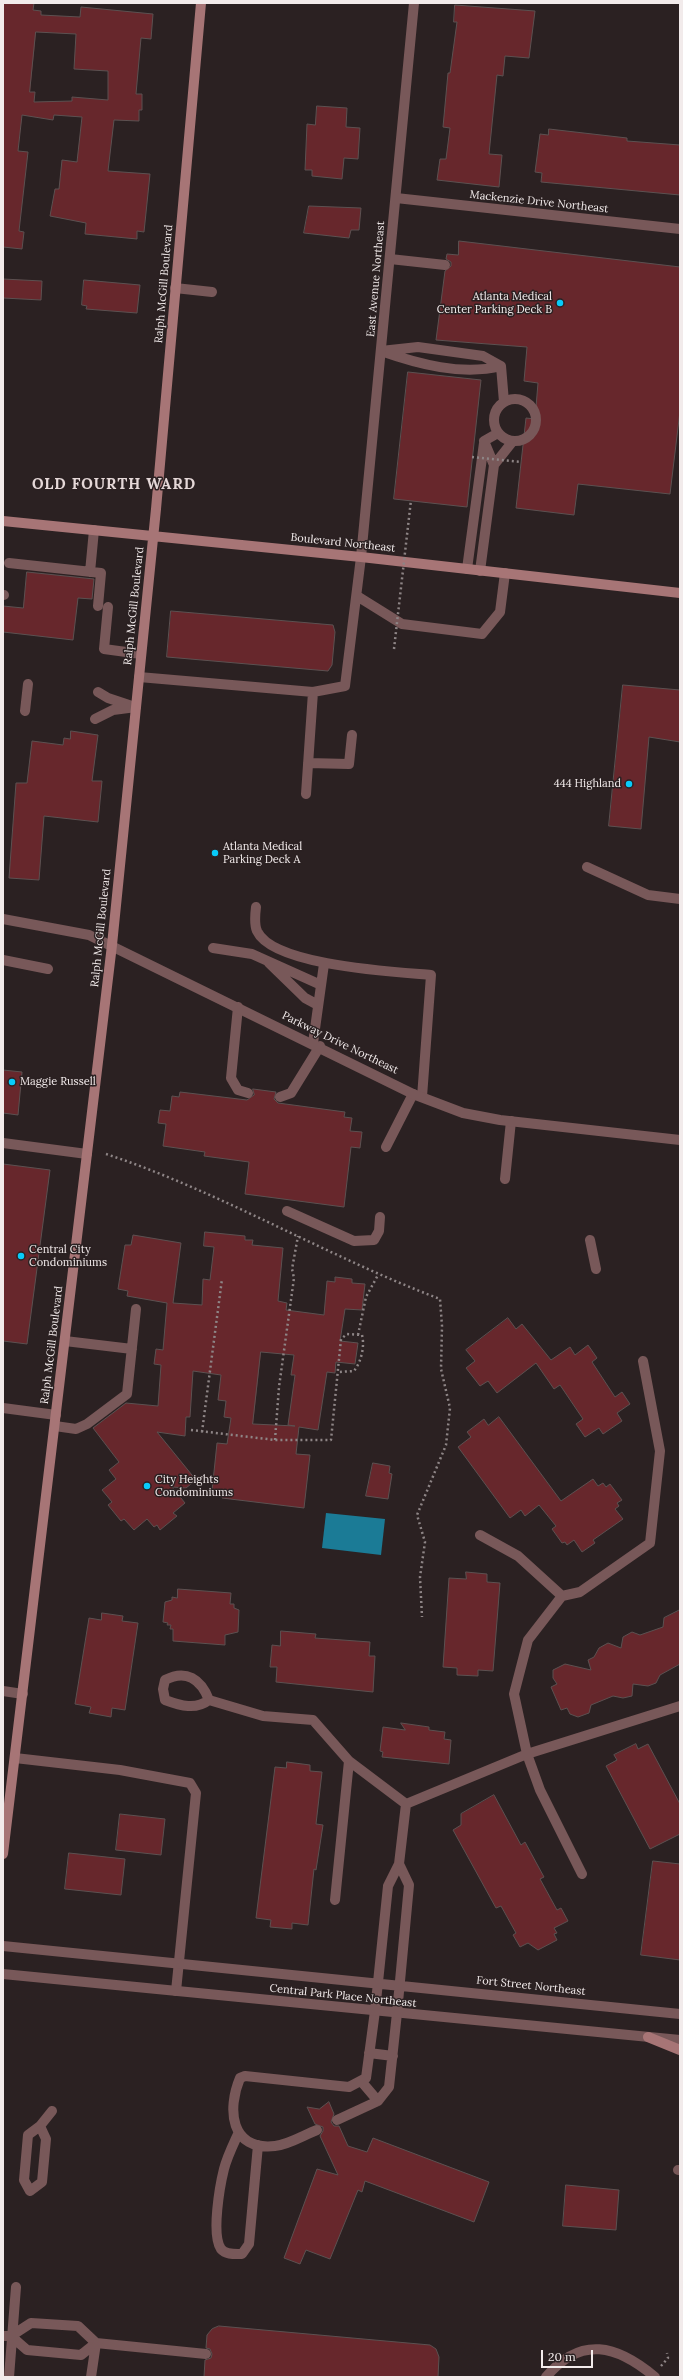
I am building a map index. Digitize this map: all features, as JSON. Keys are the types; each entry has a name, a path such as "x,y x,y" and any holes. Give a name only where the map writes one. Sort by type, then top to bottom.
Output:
{"main road":[{"name":"Ralph McGill Boulevard","path":"3,1854 112,945 153,535 201,3"},
{"name":"Boulevard Northeast","path":"3,521 362,557 680,593"},
{"path":"648,2037 680,2050"}],"street":[{"name":"East Avenue Northeast","path":"313,692 345,686 362,557 414,3"},
{"name":"Mackenzie Drive Northeast","path":"396,198 680,229"},
{"path":"390,260 445,265"},
{"path":"175,288 212,292"},
{"path":"381,351 418,347 483,356 501,366"},
{"path":"381,351 417,364 482,371 501,366"},
{"path":"501,366 504,402"},
{"path":"518,399 525,402 534,412 536,420 535,426 526,438 513,441 498,434 494,420 495,413 504,402 518,399"},
{"path":"484,441 498,434"},
{"path":"480,570 494,465 484,441"},
{"path":"467,569 484,441"},
{"path":"494,465 513,441"},
{"path":"90,572 94,530"},
{"path":"8,563 101,573 104,649 141,654"},
{"path":"357,596 402,624 482,634 500,612 505,573"},
{"path":"139,677 313,692 306,794"},
{"path":"26,711 28,684"},
{"path":"98,692 108,698 136,707"},
{"path":"95,719 113,710 136,707"},
{"path":"308,763 349,764 352,735"},
{"path":"587,867 648,895 680,899"},
{"path":"256,907 256,925 261,937 286,951 324,964 431,975 418,1095 386,1147"},
{"name":"Parkway Drive Northeast","path":"3,919 89,934 418,1095 463,1113 511,1121 680,1140"},
{"path":"213,948 241,951 263,958 321,985"},
{"path":"263,958 305,998 318,1004"},
{"path":"3,960 48,969"},
{"path":"280,1097 291,1093 316,1045 318,1004 324,964"},
{"path":"238,1007 231,1078 238,1090 248,1093"},
{"path":"505,1179 511,1121"},
{"path":"3,1143 87,1154"},
{"path":"287,1211 354,1241 362,1242 374,1240 379,1231 380,1217"},
{"path":"590,1240 596,1269"},
{"path":"55,1426 76,1429 87,1424 127,1394 136,1309"},
{"path":"65,1341 132,1350"},
{"path":"582,1874 540,1790 527,1754 514,1694 528,1640 562,1596 580,1592 650,1543 660,1451 643,1360"},
{"path":"3,1408 56,1415"},
{"path":"480,1535 518,1556 562,1596"},
{"path":"3,1691 23,1694"},
{"path":"209,1700 263,1716 312,1720 349,1761 406,1804"},
{"path":"406,1804 527,1754 680,1706"},
{"path":"15,1758 120,1770 190,1783 196,1793 176,1991"},
{"path":"335,1900 349,1761"},
{"path":"317,2130 275,2146 258,2146 247,2142 238,2134 232,2117 236,2086 240,2078 245,2076 350,2087 366,2078 379,1983 388,1886 399,1864 406,1804"},
{"path":"337,2120 378,2102 389,2087 409,1885 399,1864"},
{"name":"Central Park Place Northeast","path":"3,1946 379,1983"},
{"name":"Central Park Place Northeast","path":"3,1974 397,2014 680,2040"},
{"name":"Fort Street Northeast","path":"379,1983 680,2014"},
{"path":"369,2053 392,2056"},
{"path":"361,2081 378,2102"},
{"path":"40,2126 46,2140 42,2182 30,2191 24,2180 28,2136 40,2126 52,2111"},
{"path":"238,2134 224,2167 219,2198 217,2234 221,2248 228,2254 242,2254 249,2244 258,2146"},
{"path":"9,2377 7,2336 16,2287"},
{"path":"7,2336 31,2323 78,2326 96,2343 206,2354"},
{"path":"7,2336 27,2350 82,2355 96,2343"},
{"path":"91,2377 96,2343"},
{"path":"546,2377 555,2366 569,2355 588,2348 606,2350 624,2355 655,2377"}],"path":[{"path":"472,457 521,462"},
{"path":"394,650 411,500"},
{"path":"106,1154 153,1169 378,1275 440,1299 442,1326 441,1369 450,1408 446,1444 417,1515 425,1542 420,1577 422,1617"},
{"path":"275,1440 279,1386 294,1278 292,1269 298,1236"},
{"path":"358,1335 366,1297 378,1275"},
{"path":"202,1432 222,1279"},
{"path":"191,1430 275,1440 331,1440 339,1372 337,1361 341,1339 347,1334 362,1335 364,1342 358,1365 354,1371 339,1372"},
{"path":"661,2366 668,2358 667,2352"}],"water":[{"path":"326,1513 385,1519 381,1555 322,1548"}],"building":[{"path":"3,3 34,3 33,10 41,11 41,15 80,17 81,7 153,14 151,39 141,38 136,94 142,94 142,110 139,110 139,121 114,120 108,171 150,174 144,232 137,231 137,239 85,234 86,223 50,216 55,189 59,189 62,160 77,162 82,117 54,115 53,120 22,115 18,151 28,152 19,231 24,232 22,249 3,247","holes":["36,32 76,34 74,69 108,71 108,100 72,97 72,101 34,102 35,92 30,92"]},
{"path":"455,5 535,11 529,58 505,56 503,76 497,75 489,154 502,155 499,187 437,180 440,159 446,159 450,128 443,127 448,73 450,73 457,22 454,22"},
{"path":"317,106 347,108 346,127 360,128 358,159 344,158 342,179 312,176 312,170 305,170 307,124 315,125"},
{"path":"549,129 627,138 627,141 680,145 680,195 541,182 542,173 535,172 540,134 548,135"},
{"path":"309,206 361,208 359,230 351,230 349,238 304,233"},
{"name":"Atlanta Medical Center Parking Deck B","path":"459,241 680,267 680,411 670,494 578,484 574,515 516,508 526,418 535,419 538,383 524,381 527,347 436,340 445,271 451,266 451,262 446,259 447,254 458,255"},
{"path":"3,279 42,281 41,300 3,298"},
{"path":"84,280 140,285 137,313 86,309 87,306 82,305"},
{"path":"408,372 481,380 467,507 394,499"},
{"path":"27,572 94,579 92,599 78,598 73,640 3,632 3,606 23,608"},
{"path":"171,611 333,625 335,632 332,665 328,671 167,657"},
{"name":"444 Highland","path":"623,685 680,690 680,742 649,737 641,829 609,826"},
{"path":"71,731 98,735 92,781 102,781 98,822 44,816 39,880 9,878 16,783 27,783 32,741 63,745 64,738 70,739"},
{"name":"Maggie Russell","path":"3,1070 22,1072 18,1115 3,1113"},
{"path":"253,1089 276,1092 274,1099 278,1103 345,1112 344,1117 352,1118 350,1131 362,1132 360,1148 351,1147 344,1207 245,1194 249,1162 204,1156 205,1152 163,1146 166,1124 158,1123 160,1110 170,1111 172,1096 179,1097 180,1092 247,1100 254,1095"},
{"name":"Central City Condominiums","path":"3,1164 50,1170 27,1344 3,1341"},
{"path":"205,1232 245,1236 245,1240 253,1240 252,1245 283,1248 278,1301 287,1303 286,1310 324,1315 327,1281 335,1282 335,1277 352,1279 352,1283 365,1284 362,1310 345,1309 340,1341 358,1343 355,1364 336,1362 335,1373 327,1372 318,1430 299,1427 296,1454 310,1455 304,1508 222,1498 223,1492 212,1491 217,1443 227,1444 231,1418 224,1417 226,1401 218,1400 221,1375 193,1371 190,1417 186,1417 185,1436 157,1432 196,1480 186,1488 172,1487 185,1503 173,1513 177,1516 160,1530 157,1525 154,1527 147,1519 134,1530 124,1519 121,1521 108,1505 112,1502 102,1490 116,1479 109,1470 119,1462 93,1428 126,1403 158,1406 161,1365 154,1364 156,1349 163,1350 167,1303 127,1296 128,1291 118,1289 125,1245 131,1245 133,1235 181,1243 173,1303 202,1305 203,1279 210,1280 214,1247 204,1246","holes":["261,1352 294,1355 291,1375 295,1375 288,1425 295,1426 253,1424"]},
{"path":"508,1318 516,1329 522,1324 551,1360 570,1347 575,1355 588,1345 597,1358 592,1362 615,1397 622,1392 630,1404 617,1413 622,1421 603,1434 599,1428 585,1437 576,1424 583,1419 560,1385 554,1389 536,1363 497,1393 488,1381 480,1386 466,1368 475,1361 466,1350"},
{"path":"499,1417 561,1501 593,1479 598,1486 603,1483 606,1487 610,1484 622,1500 617,1503 619,1506 615,1509 623,1519 593,1540 595,1543 582,1552 574,1540 567,1545 565,1542 562,1543 552,1529 556,1526 539,1505 525,1516 521,1510 510,1518 458,1447 471,1437 467,1432 484,1419 488,1425"},
{"path":"373,1463 390,1466 389,1473 392,1474 388,1499 366,1496"},
{"path":"466,1572 487,1574 487,1582 500,1583 493,1671 478,1670 478,1676 457,1675 457,1668 443,1667 449,1578 466,1579"},
{"path":"178,1589 231,1593 230,1604 234,1604 234,1608 239,1610 238,1632 225,1635 225,1645 173,1641 173,1629 170,1629 171,1625 167,1625 168,1623 163,1622 165,1602 172,1600 172,1597 177,1598"},
{"path":"680,1610 680,1664 660,1675 656,1683 648,1686 633,1684 632,1696 623,1698 613,1696 591,1705 589,1713 578,1717 570,1714 567,1708 561,1710 551,1687 557,1684 553,1678 553,1670 565,1664 591,1670 588,1660 594,1657 599,1648 608,1643 621,1648 623,1637 632,1632 640,1635 663,1627 664,1618"},
{"path":"102,1613 123,1616 122,1621 138,1623 125,1710 112,1708 111,1717 89,1713 91,1707 75,1704 89,1618 101,1620"},
{"path":"281,1631 316,1634 315,1638 370,1642 369,1656 375,1656 373,1692 276,1682 277,1667 270,1667 272,1645 280,1646"},
{"path":"401,1723 429,1727 429,1730 445,1732 444,1739 451,1740 449,1764 382,1757 383,1752 380,1751 383,1727 405,1730"},
{"path":"636,1744 638,1749 648,1744 680,1804 680,1834 650,1849 606,1766 617,1760 614,1755"},
{"path":"287,1762 310,1765 310,1771 322,1772 316,1824 323,1825 316,1870 314,1869 308,1925 292,1923 292,1929 270,1927 271,1920 256,1918 275,1767 286,1768"},
{"path":"494,1795 521,1845 525,1842 544,1877 540,1879 557,1910 561,1908 568,1921 554,1928 557,1933 554,1934 557,1940 538,1950 528,1943 520,1947 513,1935 516,1933 501,1906 496,1908 453,1830 461,1825 461,1814"},
{"path":"120,1814 165,1819 161,1855 116,1850"},
{"path":"69,1853 125,1859 121,1895 65,1889"},
{"path":"653,1861 680,1864 680,1960 641,1955"},
{"path":"329,2102 334,2114 331,2122 334,2126 339,2126 348,2146 367,2152 373,2138 489,2182 474,2222 365,2181 362,2192 358,2190 330,2259 306,2250 300,2264 284,2258 317,2169 338,2175 320,2136 323,2131 323,2127 315,2124 307,2107 319,2109"},
{"path":"566,2185 619,2190 616,2230 563,2226"},
{"path":"219,2326 430,2345 436,2349 439,2357 438,2377 204,2377 205,2360 211,2358 212,2354 210,2349 206,2348 207,2335 212,2329"}],"place":[{"name":"Atlanta Medical Center Parking Deck B","path":"560,303"},
{"name":"444 Highland","path":"629,784"},
{"name":"Atlanta Medical Parking Deck A","path":"215,853"},
{"name":"Maggie Russell","path":"12,1082"},
{"name":"Central City Condominiums","path":"21,1256"},
{"name":"City Heights Condominiums","path":"147,1486"}],"district":[{"name":"OLD FOURTH WARD","path":"114,485"}]}
